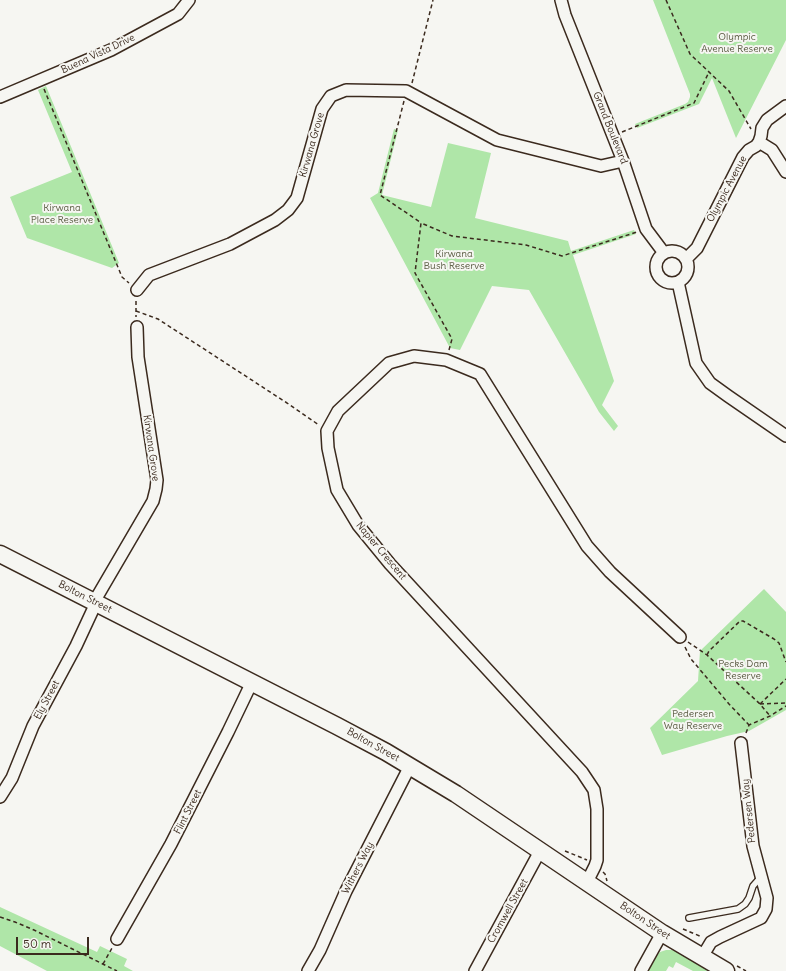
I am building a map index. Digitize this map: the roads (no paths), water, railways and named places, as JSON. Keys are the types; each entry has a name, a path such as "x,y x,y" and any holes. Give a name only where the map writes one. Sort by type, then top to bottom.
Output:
{"main road":[{"name":"Bolton Street","path":"0,554 252,682 410,766 456,794 662,933 726,971"}],"street":[{"name":"Buena Vista Drive","path":"0,97 111,50 178,14 189,0"},
{"name":"Grand Boulevard","path":"561,0 565,15 623,161 646,229 664,252"},
{"name":"Kirwana Grove","path":"136,290 150,276 230,244 275,220 288,210 297,198 322,109 331,96 346,90 406,91 497,140 601,166 623,161"},
{"name":"Olympic Avenue","path":"686,258 697,248 743,157 759,142 762,128 767,120 786,106"},
{"path":"759,142 772,150 786,172"},
{"path":"672,251 680,253 686,258 688,267 685,276 678,282 662,280 658,273 656,266 659,258 664,252 672,251"},
{"path":"678,282 696,362 710,383 786,436"},
{"name":"Kirwana Grove","path":"95,603 153,501 156,489 157,480 138,357 137,327"},
{"name":"Napier Crescent","path":"587,882 597,860 597,809 594,790 582,772 390,564 358,525 337,490 328,448 327,431 338,411 389,364 414,356 446,360 480,374 587,546 610,572 680,636"},
{"name":"Ely Street","path":"0,797 12,778 33,726 76,646 95,603"},
{"name":"Flint Street","path":"117,939 171,844 252,682"},
{"name":"Pedersen Way","path":"702,957 711,942 761,918 766,909 767,898 753,846 741,743"},
{"name":"Withers Way","path":"308,971 320,950 346,891 410,766"},
{"name":"Cromwell Street","path":"474,971 540,851"},
{"path":"641,971 662,933"}],"lane":[{"path":"690,918 738,909 745,904 749,898 753,886 762,877"}],"park label":[{"name":"Olympic Avenue Reserve","path":"737,42"},
{"name":"Kirwana Place Reserve","path":"62,214"},
{"name":"Kirwana Bush Reserve","path":"454,260"},
{"name":"Pecks Dam Reserve","path":"743,670"},
{"name":"Pedersen Way Reserve","path":"693,720"}]}
